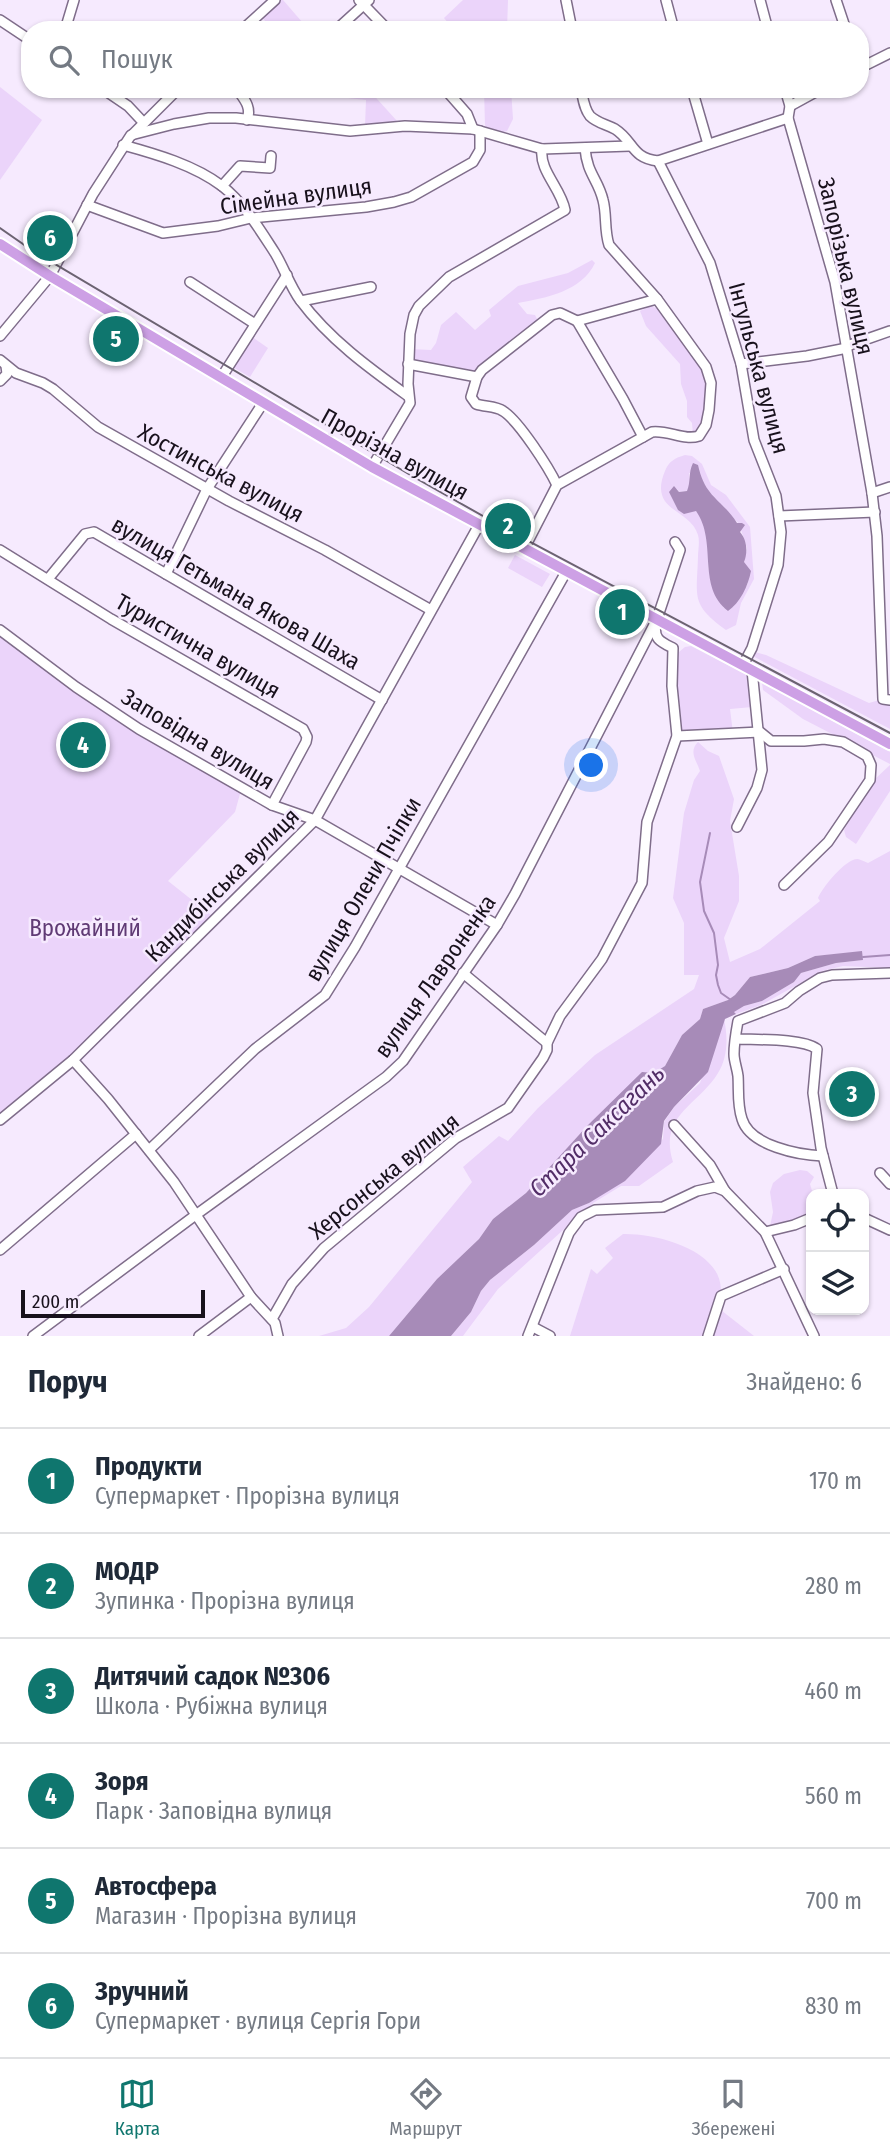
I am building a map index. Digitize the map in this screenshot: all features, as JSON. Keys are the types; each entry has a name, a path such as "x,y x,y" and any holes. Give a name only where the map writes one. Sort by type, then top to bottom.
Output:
{"main road":[{"name":"Прорізна вулиця","path":"0,244 372,467 890,744"}],"street":[{"path":"68,21 74,0"},
{"path":"566,0 570,21"},
{"path":"666,0 672,21"},
{"path":"760,0 766,21"},
{"path":"836,0 843,21"},
{"path":"251,21 269,2"},
{"path":"345,21 364,2 380,21"},
{"path":"0,20 21,34"},
{"path":"869,64 890,53"},
{"path":"116,98 143,122"},
{"path":"0,336 50,276 87,205 123,145 168,98"},
{"path":"243,98 248,105 247,120"},
{"path":"453,98 477,130"},
{"path":"583,98 587,113 599,123 615,130 647,160 658,162 788,118"},
{"path":"695,98 708,144"},
{"name":"Запорізька вулиця","path":"788,98 790,106 788,118 829,255 872,493 883,699 890,700"},
{"path":"790,106 805,98"},
{"path":"131,135 209,118 350,131 405,126 477,130 542,149 630,146"},
{"name":"Сімейна вулиця","path":"87,205 160,233 218,226 251,218 366,207 404,199 473,162 481,149 477,130"},
{"path":"123,145 172,160 222,186 251,218 301,301 323,326 362,362 408,396"},
{"path":"524,549 556,485 643,437 659,431 695,438 704,432 709,410 711,383 706,367 657,299 609,245 603,197 586,164 585,148"},
{"path":"372,467 410,403 408,364 414,314 449,277 565,210 541,159 542,149"},
{"path":"222,186 240,166 270,167 271,156"},
{"name":"Інгульська вулиця","path":"658,162 710,263 741,364 751,428 773,485 779,516 781,539 775,576 763,608 748,667 760,732 760,778 737,827"},
{"path":"221,378 286,275"},
{"path":"190,282 255,324"},
{"path":"301,301 371,287"},
{"path":"577,321 657,299"},
{"path":"556,485 534,448 507,413 473,402 471,397 477,377 494,360 552,315 560,313 577,321 643,437"},
{"path":"741,364 807,356 847,347 890,331"},
{"path":"0,381 7,374 3,363"},
{"name":"Хостинська вулиця","path":"3,363 16,373 43,383 98,428 431,610"},
{"path":"408,364 477,377"},
{"path":"166,574 208,489 263,403"},
{"path":"872,493 890,487"},
{"path":"779,516 874,512"},
{"name":"Кандибінська вулиця","path":"0,1120 73,1060 315,820 479,525"},
{"name":"вулиця Гетьмана Якова Шаха","path":"48,579 89,531 382,700"},
{"name":"вулиця Лавроненка","path":"33,1336 397,1068 410,1052 497,925 578,775 657,619 681,550 675,542"},
{"name":"Туристична вулиця","path":"0,550 111,619 303,729 307,737 306,743 272,805"},
{"name":"вулиця Олени Пчілки","path":"149,1150 255,1049 325,995 566,572"},
{"path":"657,619 655,635 658,640 673,648"},
{"name":"Заповідна вулиця","path":"0,630 76,687 139,729 272,805 315,820 497,925"},
{"name":"Херсонська вулиця","path":"273,1321 292,1284 324,1248 456,1138 508,1108 543,1058 560,1016 602,959 637,896 645,864 647,822 677,737 672,686 673,648 678,631"},
{"path":"677,737 760,732 771,741 824,738 842,742 867,756 872,765 870,780 828,842 783,885"},
{"path":"463,973 547,1043"},
{"path":"823,1156 789,1152 747,1130 738,1100 738,1077 733,1057 738,1021 785,1003 820,978 832,975 890,973"},
{"path":"736,1039 769,1040 817,1049 813,1093 823,1156 832,1189"},
{"path":"73,1060 149,1150 197,1214 251,1297 273,1321 278,1336"},
{"path":"674,1125 710,1165 725,1191 765,1232 814,1336"},
{"path":"0,1250 136,1134"},
{"path":"880,1173 890,1184"},
{"path":"550,1336 530,1331 569,1233 581,1217 595,1210 663,1207 702,1189 715,1187 725,1191"},
{"path":"765,1232 806,1220"},
{"path":"869,1221 890,1230"},
{"path":"708,1335 721,1296 784,1269"},
{"path":"199,1336 251,1297"}],"green space":[{"path":"275,0 283,0 301,21 265,21 259,14"},
{"path":"463,0 508,0 507,21 446,21 444,18"},
{"path":"0,87 42,120 0,180"},
{"path":"348,98 376,98 397,121 392,125 365,126 366,100"},
{"path":"484,98 512,98 513,119 507,131 499,133 488,130 485,125"},
{"path":"592,260 595,263 589,273 572,287 551,296 518,303 527,314 535,315 536,329 477,377 408,364 409,349 431,350 441,325 456,312 475,330 491,316 489,310 518,286 568,273"},
{"path":"651,306 661,310 707,374 705,421 699,433 693,434 692,423 687,417 680,364 646,326 640,311"},
{"path":"248,334 268,348 250,377 229,365"},
{"path":"685,455 692,456 702,464 711,485 726,495 750,527 754,579 741,603 736,625 726,630 706,613 698,599 699,543 694,526 666,502 662,494 661,484 667,468 673,460","holes":["689,473 700,476 711,496 739,524 747,548 744,562 748,583 733,607 724,608 712,586 708,541 701,518 691,506 669,492 677,489 679,492 687,491 690,485"]},
{"path":"515,555 550,574 542,587 508,568"},
{"name":"Врожайний","path":"0,630 76,687 241,790 235,812 168,881 216,919 73,1060 0,1120"},
{"path":"691,646 749,676 752,707 730,709 733,733 677,736 673,657 685,647"},
{"path":"751,651 766,655 869,703 890,700 890,729 749,654"},
{"path":"762,683 890,752 890,764 803,719 763,690"},
{"path":"698,742 719,756 734,799 730,821 739,876 739,901 724,938 730,962 760,949 820,901 818,898 824,888 847,863 858,859 868,863 890,851 890,968 843,966 822,971 761,1005 736,1014 733,1012 762,1001 794,982 801,973 836,963 862,960 862,952 815,956 788,968 750,977 728,1000 703,1009 700,1019 682,1035 665,1066 588,1125 526,1193 493,1219 479,1239 437,1279 389,1336 319,1336 346,1328 369,1307 472,1182 463,1167 499,1136 508,1141 538,1108 595,1055 694,989 699,975 684,975 684,923 673,898 684,813 694,780 700,771 693,753"},
{"path":"890,765 890,791 856,844 846,837 844,830 873,781"},
{"path":"724,1019 724,1060 710,1084 676,1122 671,1133 670,1146 673,1162 639,1186 621,1186 593,1203 590,1213 572,1222 498,1289 463,1336 451,1336 471,1312 481,1291 490,1280 572,1210 589,1203 663,1139 664,1122 674,1107 700,1083"},
{"path":"800,1170 807,1171 814,1177 810,1184 812,1189 806,1189 806,1220 769,1231 773,1212 770,1192 773,1183 784,1174"},
{"path":"623,1234 675,1243 707,1261 717,1274 721,1289 717,1307 754,1336 570,1336 591,1269 597,1274 613,1258 605,1248"}],"water":[{"path":"693,463 698,465 709,492 737,523 745,525 740,532 746,546 744,562 751,571 743,594 728,611 718,601 713,589 702,523 696,511 684,514 678,510 669,492 674,486 679,492 687,491"},
{"path":"862,951 863,960 836,963 801,973 794,982 762,1001 744,1006 725,1019 708,1072 664,1121 661,1144 625,1181 572,1210 490,1280 481,1291 471,1312 451,1336 389,1336 437,1279 479,1239 493,1219 526,1193 588,1125 642,1072 654,1073 665,1066 682,1035 700,1019 703,1009 728,1000 750,977 788,968 815,956"}],"waterway":[{"path":"710,833 700,882 704,911 714,933 718,985 721,993 731,1000"},
{"name":"Стара Саксагань","path":"863,957 890,955"}],"tram line":[{"path":"0,228 33,251 412,476 506,529 890,733"}],"place":[{"name":"Зручний","path":"50,238"},
{"name":"Автосфера","path":"116,339"},
{"name":"МОДР","path":"508,526"},
{"name":"Продукти","path":"622,612"},
{"name":"Зоря","path":"83,745"},
{"name":"Дитячий садок №306","path":"852,1094"}]}
